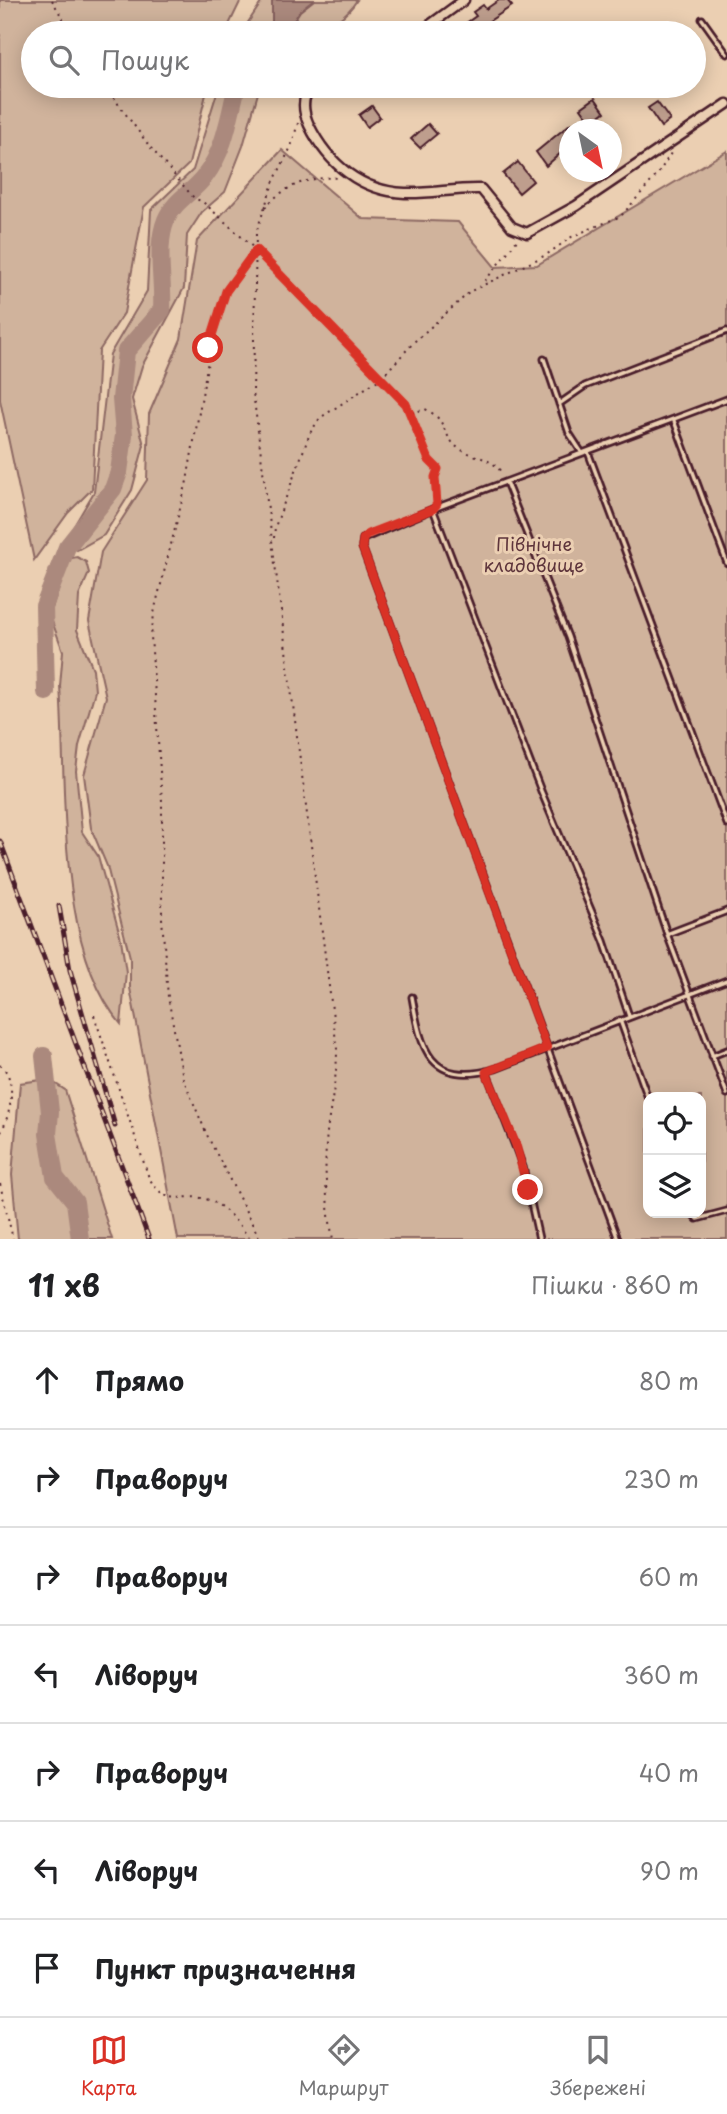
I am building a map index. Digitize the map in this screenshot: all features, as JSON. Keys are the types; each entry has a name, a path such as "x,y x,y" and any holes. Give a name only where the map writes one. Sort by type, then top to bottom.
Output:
{"street":[{"path":"435,21 460,2"},
{"path":"306,98 303,109 314,135 353,179 407,193 458,188 481,189 512,227 525,233 576,206 727,104"}],"lane":[{"path":"706,25 727,54"},
{"path":"559,404 565,397 585,386 727,331"},
{"path":"544,359 569,433 585,452 727,824"},
{"path":"618,1239 362,547 363,539 368,534 433,509 727,399"},
{"path":"674,420 727,563"},
{"path":"506,482 568,637 667,934 727,1094"},
{"path":"433,509 541,791 604,941 629,1016"},
{"path":"667,934 727,911"},
{"path":"412,997 419,1039 433,1063 462,1072 486,1072 727,980"},
{"path":"620,1020 646,1092"},
{"path":"712,1056 727,1050"},
{"path":"486,1072 523,1167 539,1239"},
{"path":"696,1218 704,1219 727,1211"}],"path":[{"path":"52,0 64,21"},
{"path":"114,98 150,147 194,198 203,202 256,250 406,404 429,460 438,469 435,477 437,504 433,509"},
{"path":"303,109 291,146 264,208 257,233 253,392 337,1049 337,1077 328,1124 327,1150 333,1239"},
{"path":"274,544 279,514 315,424 338,404 381,378 415,341 460,299 484,283 547,255 573,236 621,216 662,168 675,138"},
{"path":"264,208 286,189 304,180 353,179"},
{"path":"484,283 511,245 525,233"},
{"path":"256,250 226,291 216,315 187,481 155,607 151,636 162,801 162,918 168,997 177,1055 193,1104 260,1239"},
{"path":"411,414 425,409 438,415 452,442 492,461 506,482"},
{"path":"94,1014 149,1178 156,1189 168,1198 212,1202 233,1217 250,1239"},
{"path":"0,1065 9,1074 10,1081 8,1120 0,1134"},
{"path":"0,1184 13,1239"}],"green space":[{"path":"0,0 241,0 231,21 21,21 21,98 205,98 189,164 144,207 124,313 99,351 92,489 68,513 34,560 0,400"},
{"path":"263,0 357,0 335,21 249,21"},
{"path":"215,98 257,98 243,146 225,192 202,212 187,235 184,288 142,366 132,399 144,445 132,490 104,535 77,550 65,541 94,492 110,354 147,291 151,210 193,170"},
{"name":"Північне кладовище","path":"282,150 363,219 458,222 495,267 537,265 727,151 727,1239 178,1239 130,988 130,957 107,866 91,828 84,775 106,697 89,621 101,552 147,480 149,414 181,339 197,241"},
{"path":"77,557 86,562 89,573 79,596 77,630 93,669 95,691 79,746 76,771 82,832 98,856 121,939 126,972 121,1024 100,992 85,953 68,863 60,686 63,651 50,616 66,559"},
{"path":"48,1079 65,1090 112,1239 18,1239 12,1175 20,1083"}],"shaded area":[{"path":"272,0 314,0 300,11 294,21 272,21"}],"building":[{"path":"499,0 507,0 512,6 489,21 469,21 476,16 473,12 483,5 486,9"},
{"path":"595,98 605,112 595,119 589,119 581,108"},
{"path":"657,102 670,120 661,127 648,108"},
{"path":"372,106 380,117 367,127 359,115"},
{"path":"428,124 437,134 420,148 411,139"},
{"path":"559,133 559,155 546,166 536,152"},
{"path":"518,162 533,181 519,193 503,174"}],"waterway":[{"path":"46,692 44,606 67,547 113,489 119,472 124,435 121,399 126,351 162,310 160,253 166,220 174,207 212,166 226,133 234,98"},
{"path":"44,1056 50,1112 48,1134 55,1177 75,1202 80,1239"}],"railway":[{"path":"0,841 149,1239"},
{"path":"59,906 70,970 115,1126"}],"route":[{"path":"208,348 216,315 226,291 256,250 406,404 429,460 438,469 435,477 438,485 437,504 433,509 368,534 363,539 362,547 547,1048 486,1072 516,1145 528,1190"}]}
